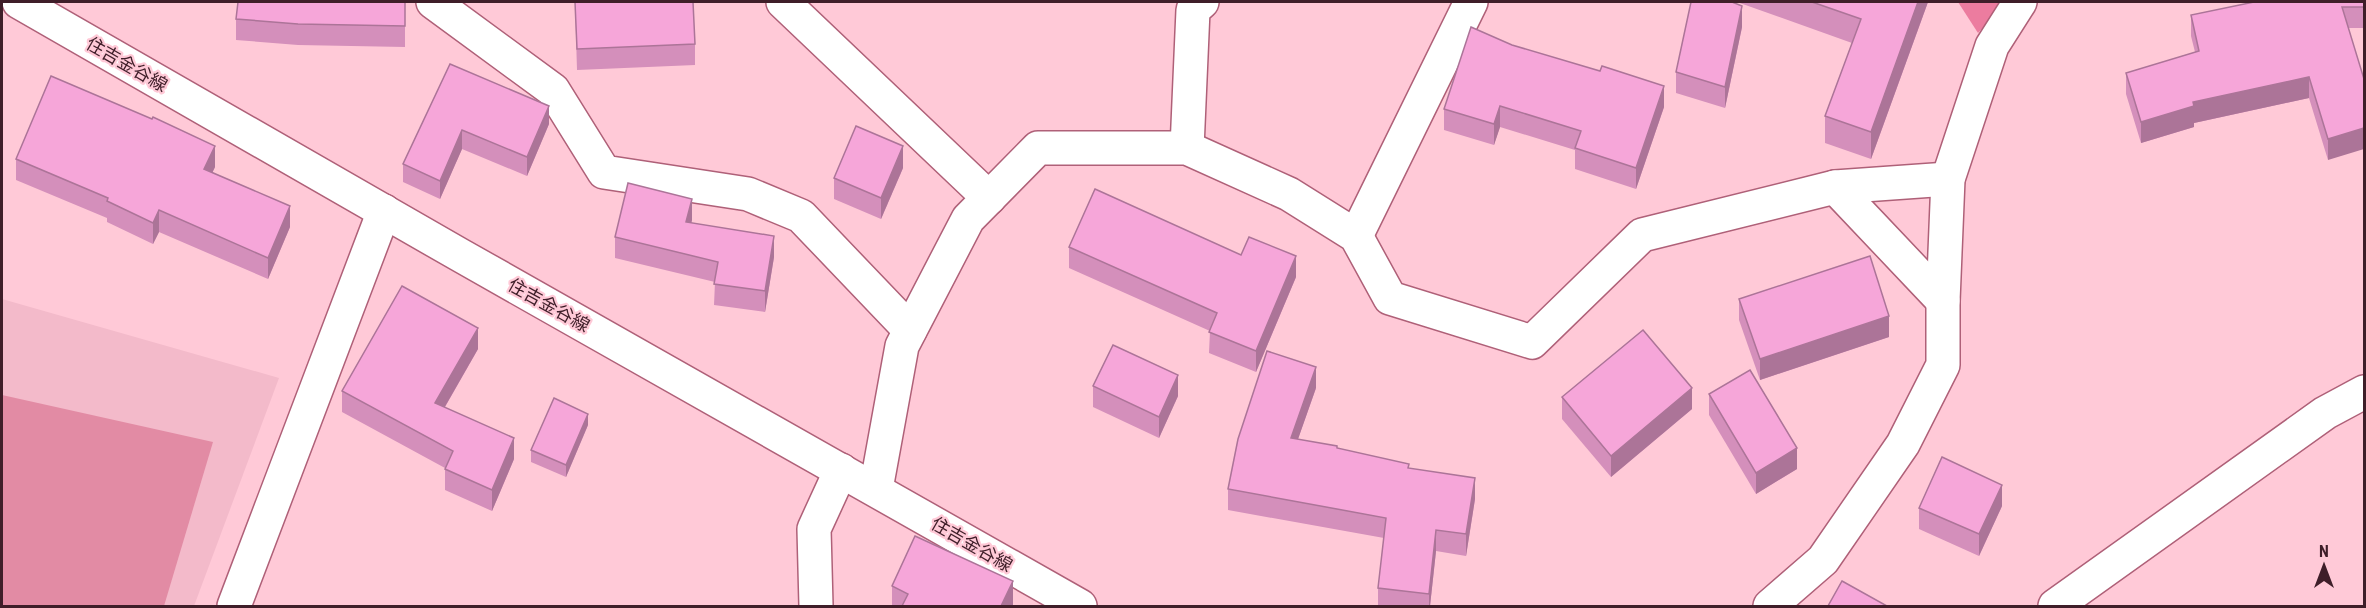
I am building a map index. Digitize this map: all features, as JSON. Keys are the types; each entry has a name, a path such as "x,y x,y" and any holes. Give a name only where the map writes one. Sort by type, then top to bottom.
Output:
{"street":[{"name":"住吉金谷線","path":"19,2 1080,606"},
{"path":"433,2 553,90 604,172 747,195 801,216 910,330"},
{"path":"783,2 989,198"},
{"path":"1187,148 1193,10 1202,2"},
{"path":"1356,236 1472,2"},
{"path":"1770,606 1822,560 1903,444 1943,365 1948,179 1992,46 2020,2"},
{"path":"876,489 902,346 969,219 1038,148 1187,148 1288,195 1356,236 1390,298 1532,342 1642,234 1835,187 1948,179"},
{"path":"1835,187 1943,301"},
{"path":"234,606 384,211"},
{"path":"2055,606 2325,413 2364,392"},
{"path":"816,606 814,529 842,470"}],"shaded area":[{"path":"1958,2 2006,2 1978,33"},
{"path":"2,299 279,378 194,606 2,606"},
{"path":"2,395 213,442 164,606 2,606"}],"building":[{"path":"238,2 405,2 405,26 298,24 236,19"},
{"path":"575,2 693,2 695,44 577,49"},
{"path":"1691,2 1732,2 1742,6 1725,87 1676,72"},
{"path":"1812,2 1918,2 1871,132 1825,116 1861,19"},
{"path":"2254,2 2364,2 2364,7 2342,7 2364,79 2364,128 2328,139 2309,77 2193,102 2194,106 2141,122 2126,73 2199,51 2191,15"},
{"path":"1471,27 1512,45 1600,71 1602,66 1664,86 1636,168 1575,148 1581,131 1500,106 1494,124 1444,109"},
{"path":"450,64 549,106 527,157 462,130 440,181 403,164"},
{"path":"51,76 152,119 153,117 215,146 204,169 290,206 268,258 159,210 153,223 107,201 108,198 16,159"},
{"path":"856,126 903,146 881,198 834,178"},
{"path":"628,183 692,199 686,222 774,236 765,291 714,284 718,262 615,237"},
{"path":"1095,189 1241,255 1249,237 1296,256 1256,351 1209,332 1217,313 1069,247"},
{"path":"1870,256 1889,316 1760,359 1739,299"},
{"path":"402,286 478,328 435,403 514,438 492,490 445,469 453,451 342,391"},
{"path":"1643,330 1692,388 1611,456 1562,397"},
{"path":"1113,345 1178,375 1159,417 1093,386"},
{"path":"1267,351 1316,367 1291,438 1337,446 1337,448 1409,464 1408,468 1475,478 1466,534 1436,530 1429,594 1378,588 1386,518 1228,489 1238,439"},
{"path":"1750,370 1797,448 1756,473 1709,394"},
{"path":"554,398 588,414 566,465 531,450"},
{"path":"1942,457 2002,485 1979,534 1919,508"},
{"path":"915,536 1013,581 1001,606 902,606 908,594 892,586"},
{"path":"1842,581 1887,606 1828,606"}]}
